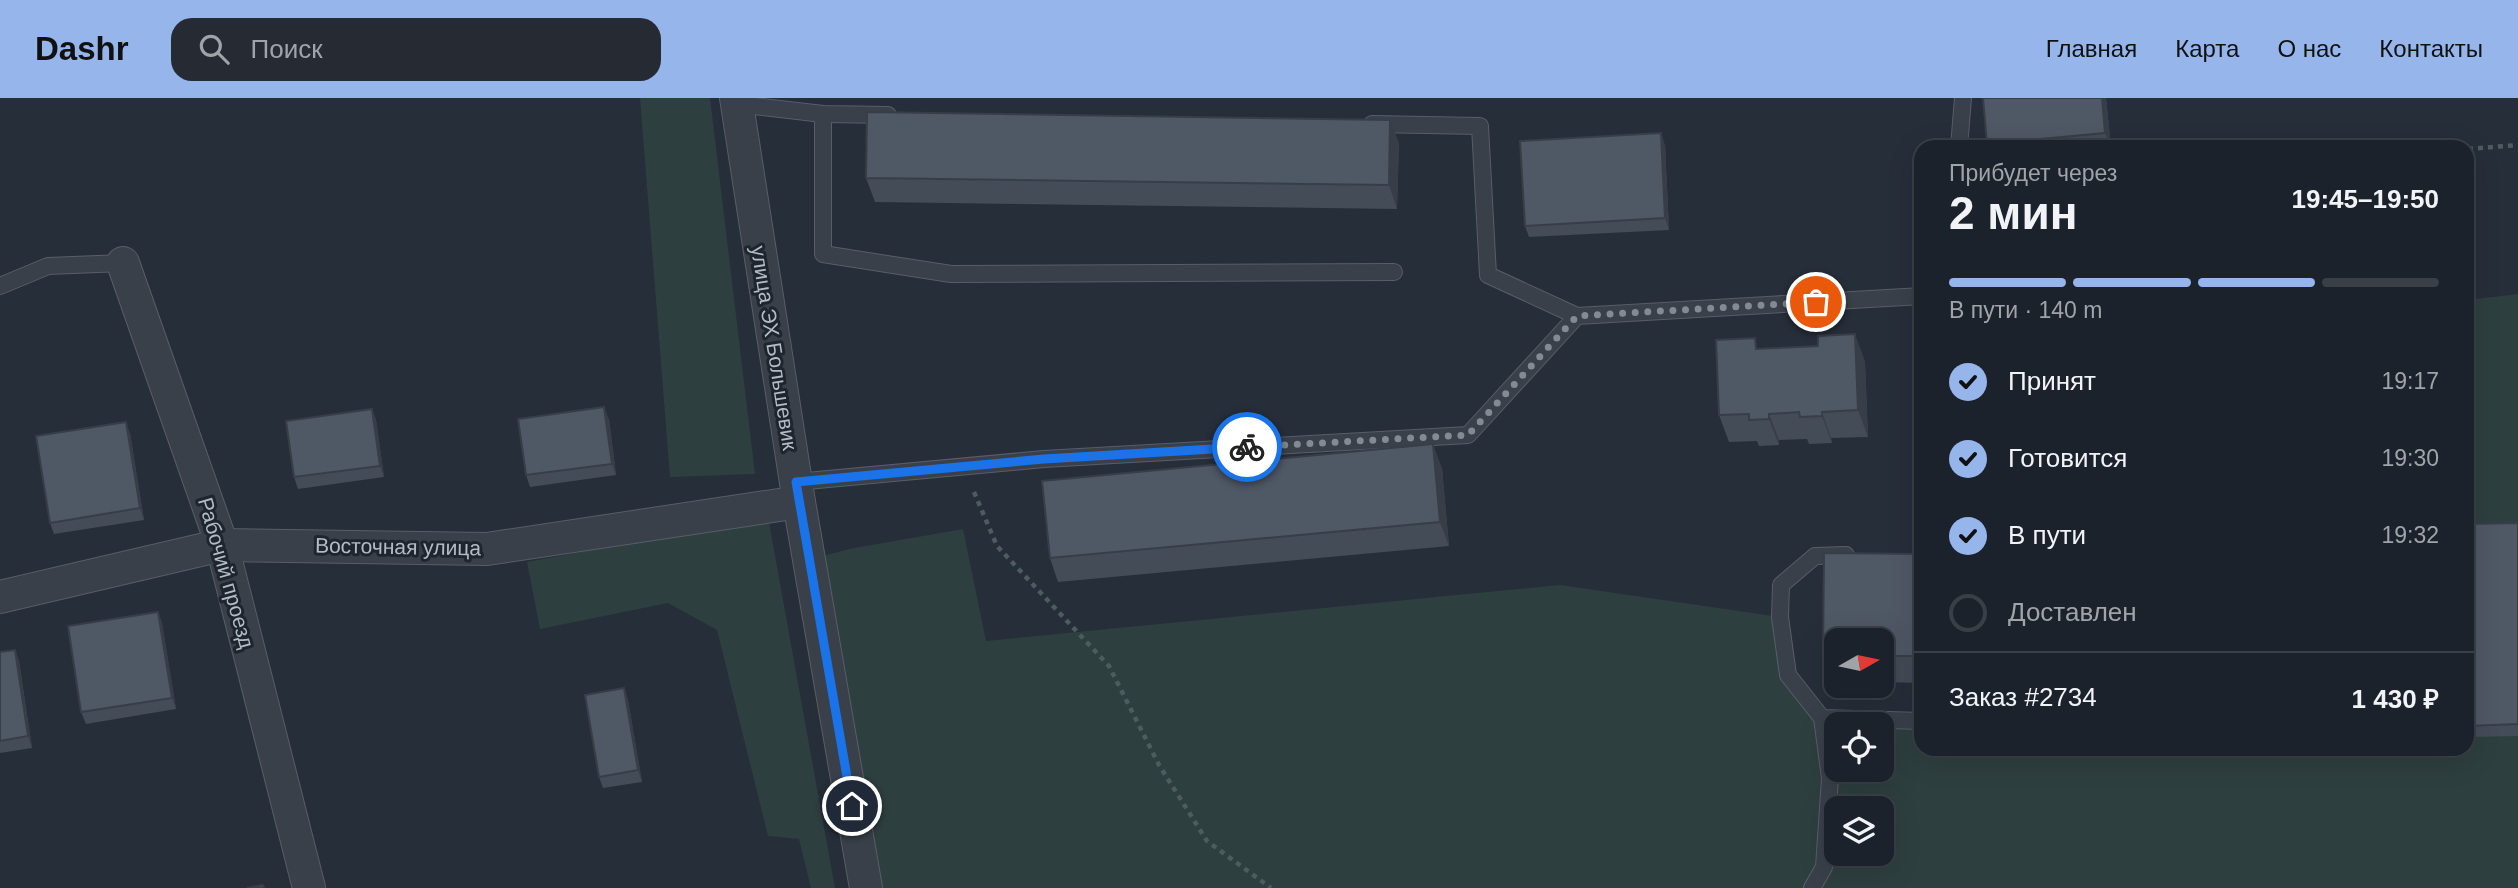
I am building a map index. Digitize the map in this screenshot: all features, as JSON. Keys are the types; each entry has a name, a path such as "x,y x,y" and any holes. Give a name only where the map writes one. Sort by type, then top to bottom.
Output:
{"street":[{"name":"улица ЭХ Большевик","path":"736,101 797,492 866,888"},
{"name":"Рабочий проезд","path":"123,263 222,545 309,888"},
{"name":"Восточная улица","path":"0,597 222,545 487,549 797,492"}],"lane":[{"path":"1960,140 1964,98"},
{"path":"736,101 823,114 907,116"},
{"path":"823,114 823,254 951,274 1394,272"},
{"path":"1354,124 1480,126 1488,275 1577,316 1914,296"},
{"path":"0,286 48,266 123,263"},
{"name":"Восточная улица","path":"797,492 968,466 1057,458 1468,435 1577,316"},
{"path":"1812,888 1824,867 1830,779 1822,718 1788,675 1780,617 1781,585 1815,556 1868,555"},
{"path":"1822,718 1914,720"}],"path":[{"path":"2474,149 2518,145"},
{"path":"968,466 977,504 997,546 1109,666 1160,765 1207,841 1271,888"}],"shaded area":[{"path":"640,98 710,98 755,474 670,477"},
{"path":"2518,294 2518,888 866,888 808,560 849,549 963,529 986,641 1560,585 1780,617 1788,675 1824,718 1824,782 1894,782 1894,720 1914,721 1914,756 2474,756 2474,299"},
{"path":"768,517 835,888 811,888 799,839 768,836 717,630 668,603 540,629 527,562"}],"building":[{"path":"1983,98 2102,98 2105,133 2030,140 1987,140"},
{"path":"867,112 1390,120 1389,185 866,178"},
{"path":"1661,133 1665,218 1525,226 1520,141"},
{"path":"1855,334 1858,410 1822,412 1822,416 1800,417 1799,412 1769,414 1769,419 1749,420 1749,414 1719,415 1716,340 1755,338 1756,349 1818,346 1818,336"},
{"path":"604,407 612,464 526,475 518,419"},
{"path":"372,409 380,466 294,477 286,421"},
{"path":"126,422 140,508 50,523 36,436"},
{"path":"1433,444 1440,522 1050,558 1042,481"},
{"path":"2518,523 2518,724 2474,726 2474,524"},
{"path":"1824,553 1914,554 1914,656 1894,656 1894,628 1824,628 1823,655"},
{"path":"158,612 172,698 81,712 68,626"},
{"path":"15,650 28,736 0,741 0,652"},
{"path":"624,688 638,770 599,777 585,695"}],"way so far":[{"path":"1247,447 1468,435 1577,316 1816,302"}],"route":[{"path":"852,806 796,482 1044,459 1247,447"}]}
